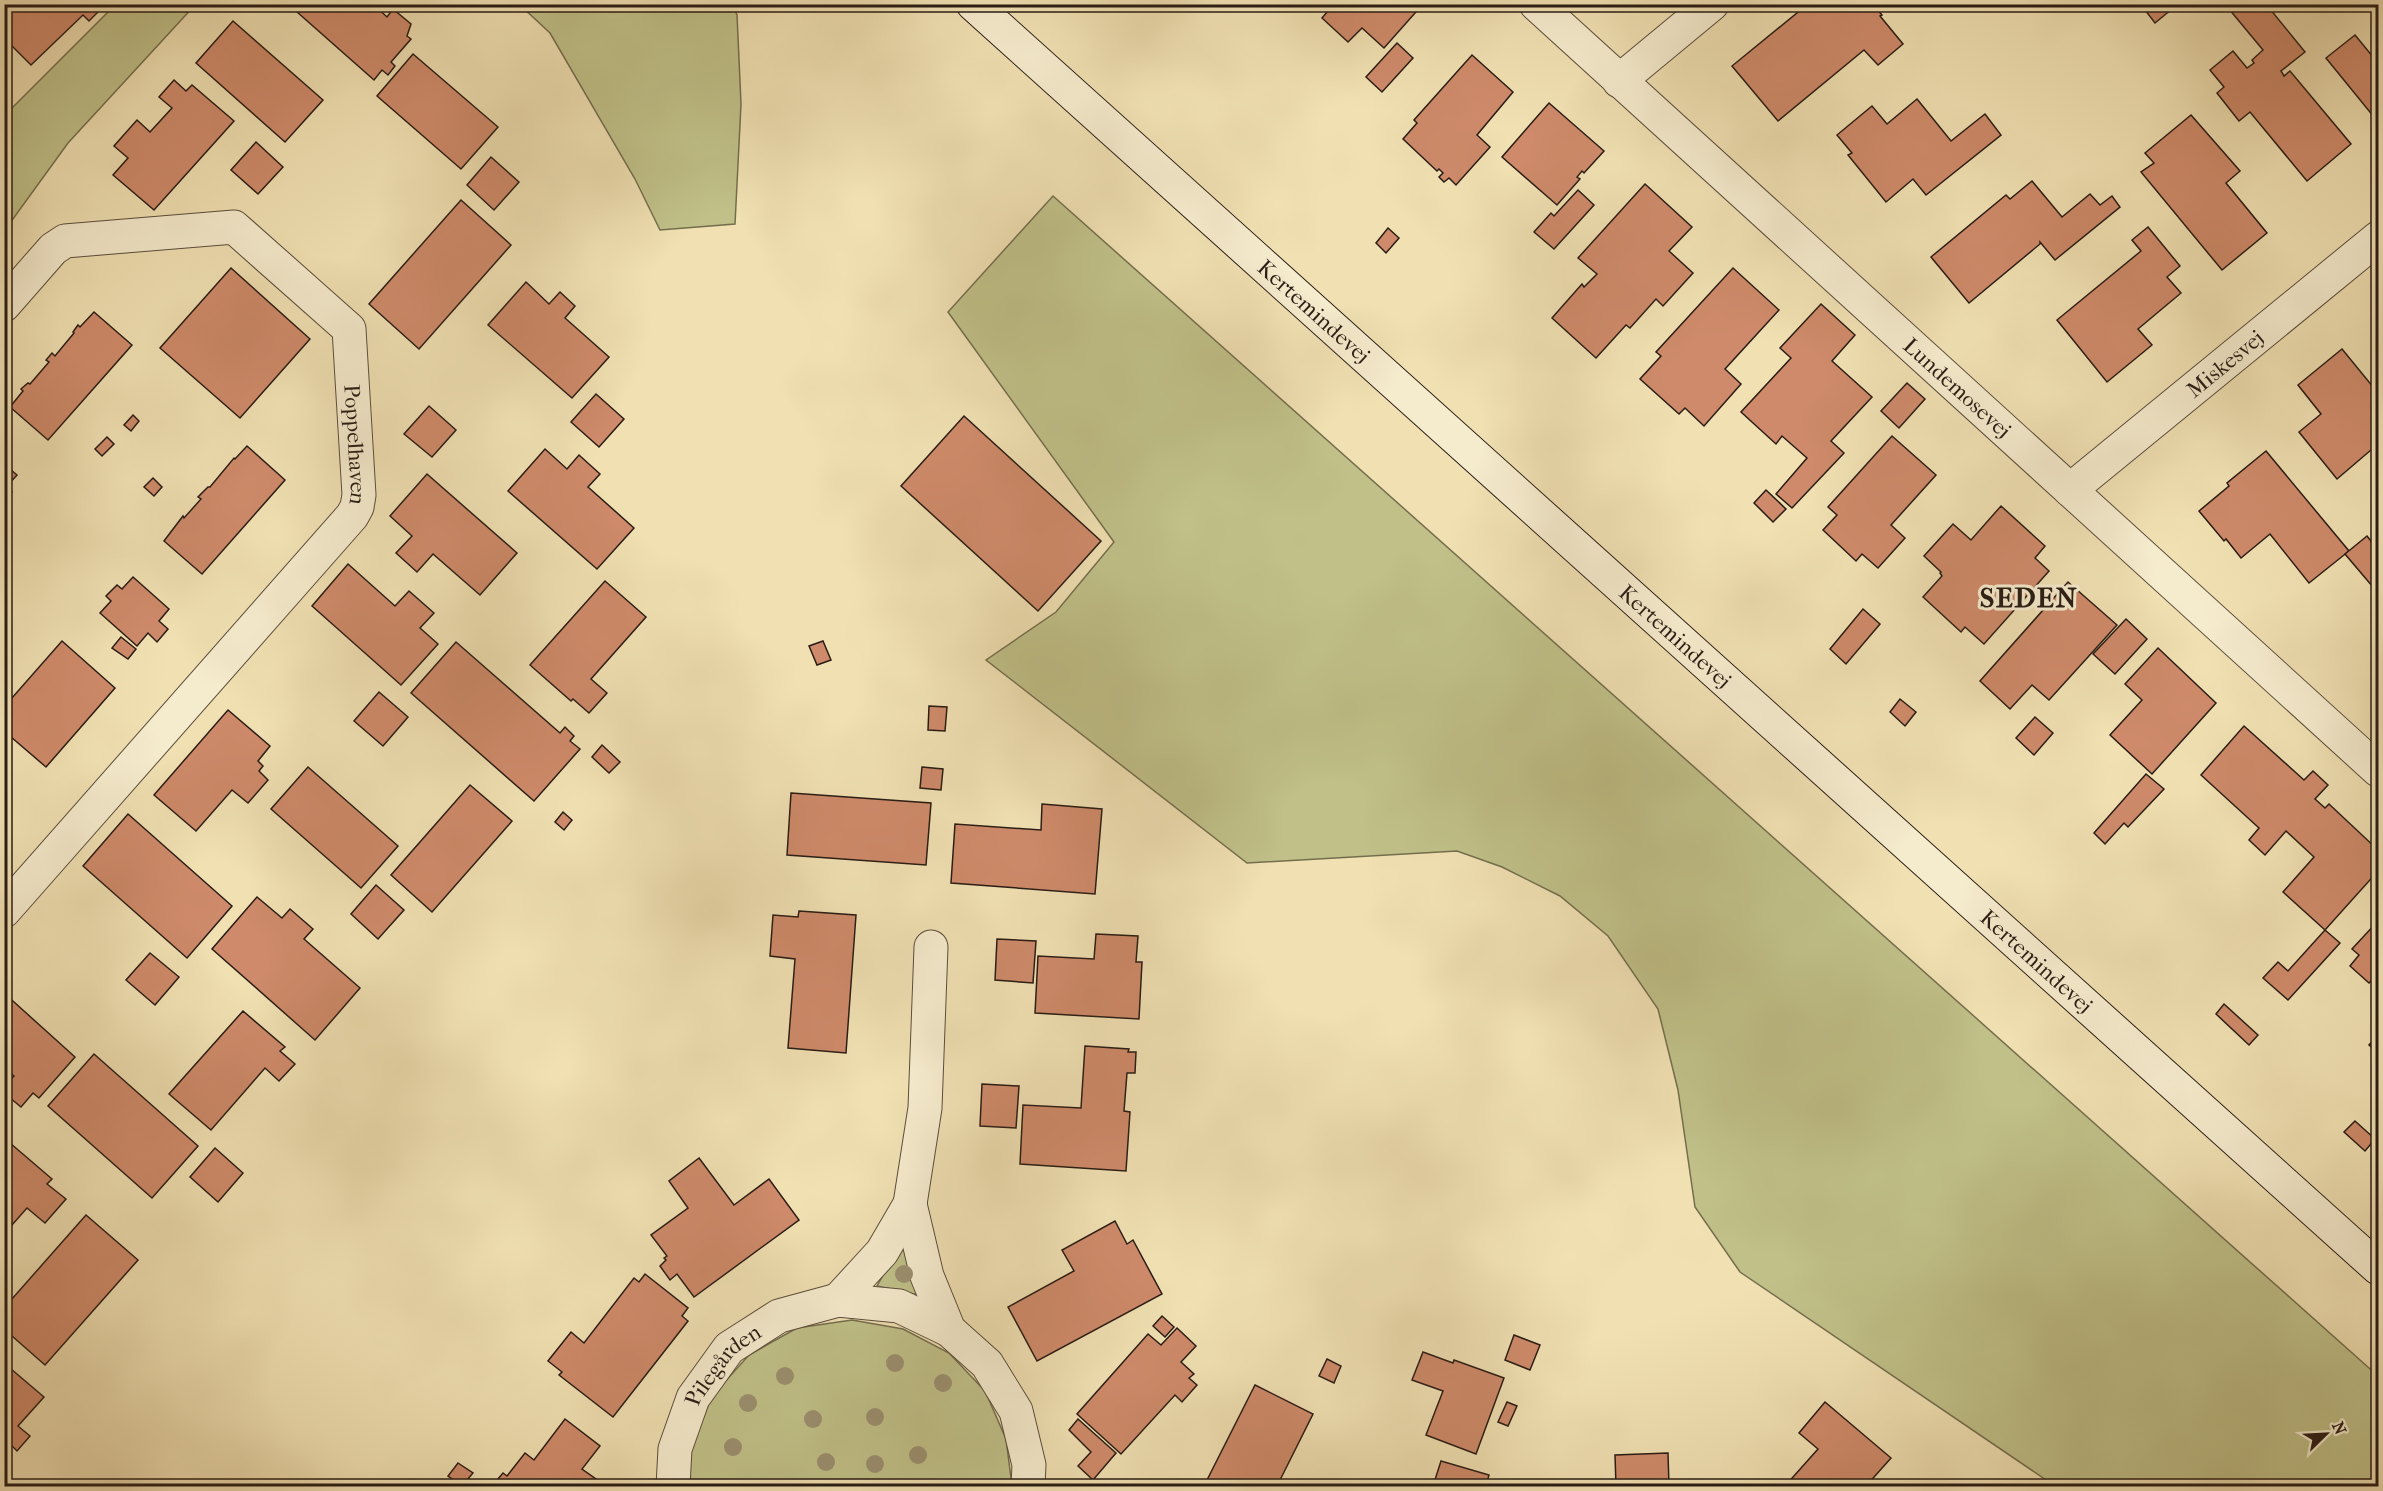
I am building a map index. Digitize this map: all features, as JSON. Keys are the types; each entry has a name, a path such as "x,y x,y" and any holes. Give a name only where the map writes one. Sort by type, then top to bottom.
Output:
{"street":[{"name":"Kertemindevej","path":"973,4 2379,1268"},
{"name":"Lundemosevej","path":"1536,4 2379,770"},
{"path":"1620,81 1712,4"},
{"name":"Poppelhaven","path":"4,305 53,249 65,241 234,227 349,329 358,495 357,507 352,516 4,911"},
{"name":"Miskesvej","path":"2070,490 2379,238"},
{"name":"Pilegården","path":"838,1300 882,1252 910,1204 925,1108 931,947"},
{"name":"Pilegården","path":"910,1204 927,1276 950,1330"},
{"name":"Pilegården","path":"673,1486 675,1449 693,1398 729,1348 779,1316 838,1300 899,1306 950,1330 987,1364 1016,1411 1033,1479"}],"green space":[{"path":"116,4 195,5 68,143 5,230 5,115"},
{"path":"520,5 733,5 737,15 741,104 735,224 660,230 635,179 550,33"},
{"path":"1053,196 2378,1376 2378,1486 2055,1486 1740,1272 1695,1207 1678,1090 1658,1009 1608,936 1560,896 1502,867 1457,851 1247,863 986,660 1056,612 1114,542 948,312"},
{"path":"907,1233 919,1295 877,1286"},
{"path":"852,1320 903,1329 949,1353 985,1391 1006,1439 1012,1486 689,1486 691,1447 712,1396 749,1355 797,1328"}],"building":[{"path":"4,4 101,4 103,7 89,21 83,15 31,65 4,38"},
{"path":"288,4 373,4 387,17 393,9 411,24 407,36 411,39 391,62 395,66 388,75 382,70 374,80"},
{"path":"1334,4 1423,4 1384,48 1362,28 1348,42 1322,18"},
{"path":"1808,4 1876,4 1876,8 1882,15 1880,16 1903,44 1878,65 1864,50 1778,121 1732,66"},
{"path":"2144,4 2168,4 2172,9 2155,23 2142,6"},
{"path":"2234,4 2266,4 2305,52 2281,71 2284,76 2290,71 2351,144 2307,181 2250,112 2239,121 2217,93 2224,87 2210,70 2233,51 2247,68 2254,63 2252,60 2263,50 2229,9"},
{"path":"233,21 323,100 285,142 196,63"},
{"path":"2355,35 2378,63 2378,122 2326,58"},
{"path":"1397,43 1413,58 1382,92 1366,77"},
{"path":"413,54 498,127 461,169 377,96"},
{"path":"1472,55 1513,92 1477,135 1490,147 1456,185 1449,178 1444,182 1439,177 1443,173 1439,169 1437,171 1403,139 1417,123 1414,120"},
{"path":"174,80 186,91 192,85 234,121 154,210 113,175 128,158 114,146 137,120 150,132 172,108 159,97"},
{"path":"1917,99 1951,141 1985,114 2001,135 1926,195 1913,179 1886,202 1848,155 1852,153 1837,135 1872,106 1887,124"},
{"path":"1549,103 1604,151 1584,173 1582,171 1577,177 1580,179 1557,205 1502,157"},
{"path":"2191,115 2240,171 2226,183 2267,233 2222,270 2141,172 2154,163 2145,153"},
{"path":"256,142 283,167 258,194 231,170"},
{"path":"491,157 519,182 494,210 467,185"},
{"path":"2032,181 2062,217 2090,194 2100,205 2112,196 2120,207 2055,260 2040,242 1969,303 1931,257 2006,195 2010,199"},
{"path":"1645,184 1692,227 1669,251 1693,273 1663,306 1656,299 1630,328 1626,325 1596,358 1552,318 1582,284 1584,287 1597,274 1578,258"},
{"path":"1578,190 1594,205 1554,249 1534,232 1551,213 1554,216"},
{"path":"461,200 511,245 419,349 369,304"},
{"path":"2148,227 2180,266 2167,277 2181,293 2138,329 2152,345 2107,382 2057,320 2141,251 2132,240"},
{"path":"1388,228 1399,238 1386,253 1376,243"},
{"path":"231,268 310,339 240,418 160,348"},
{"path":"1733,268 1779,310 1725,369 1741,384 1704,426 1685,408 1679,414 1640,379 1661,356 1656,352"},
{"path":"526,282 549,304 560,292 575,306 565,318 609,357 572,398 488,325"},
{"path":"1821,304 1855,335 1832,361 1872,397 1831,441 1844,453 1792,508 1776,494 1807,458 1782,436 1776,444 1741,412 1791,358 1780,348"},
{"path":"94,312 132,345 48,440 10,407 23,391 21,389 28,383 30,384 49,362 46,360 52,353 55,356 78,325 80,327"},
{"path":"2342,349 2378,393 2378,444 2337,479 2299,432 2321,414 2298,385"},
{"path":"1907,383 1925,399 1899,428 1881,411"},
{"path":"596,394 624,419 599,447 571,422"},
{"path":"429,406 456,430 432,457 404,434"},
{"path":"133,415 139,421 131,431 124,425"},
{"path":"964,416 1101,541 1038,611 901,486"},
{"path":"1892,436 1936,475 1891,525 1905,538 1878,568 1862,554 1856,561 1823,530 1837,515 1828,507"},
{"path":"107,437 114,444 102,456 95,449"},
{"path":"247,446 285,480 202,574 164,541 183,516 184,518 201,499 198,497"},
{"path":"545,449 567,469 579,455 600,474 588,487 634,528 597,569 508,491"},
{"path":"2266,451 2349,551 2309,583 2270,534 2241,558 2199,511 2229,486 2227,483"},
{"path":"4,464 17,475 6,487 12,492 4,500"},
{"path":"427,474 517,553 480,595 433,554 417,572 396,553 412,536 390,516"},
{"path":"153,478 162,487 154,496 144,487"},
{"path":"1766,490 1786,509 1773,522 1754,503"},
{"path":"2001,506 2045,546 2035,558 2049,571 1984,644 1965,627 1961,632 1923,597 1942,576 1941,572 1924,556 1953,524 1971,540"},
{"path":"2367,536 2378,550 2378,593 2345,554"},
{"path":"348,564 395,606 409,591 434,613 420,628 438,644 401,685 312,606"},
{"path":"133,577 169,609 159,621 168,629 157,642 148,633 137,646 100,613 111,601 106,596 117,585 122,589"},
{"path":"605,581 646,617 591,679 607,693 589,713 573,699 571,701 530,665"},
{"path":"2068,582 2117,625 2049,700 2032,685 2010,709 1980,681"},
{"path":"1863,609 1880,624 1846,664 1830,649"},
{"path":"2126,619 2147,639 2115,674 2093,654"},
{"path":"121,637 136,649 128,659 112,648"},
{"path":"62,641 115,688 46,767 4,731 4,707"},
{"path":"823,641 831,660 817,665 809,646"},
{"path":"456,642 560,733 565,727 574,736 570,741 580,749 534,801 411,693"},
{"path":"2158,648 2216,703 2152,774 2110,735 2142,700 2125,684"},
{"path":"379,692 408,717 383,746 354,721"},
{"path":"1900,699 1916,712 1905,726 1890,712"},
{"path":"929,706 947,707 945,731 928,730"},
{"path":"228,710 270,746 258,761 263,766 259,771 268,780 248,803 232,790 196,831 154,795"},
{"path":"2035,717 2053,733 2034,755 2016,738"},
{"path":"2244,726 2304,780 2313,771 2328,785 2315,799 2325,808 2329,804 2378,850 2378,871 2325,930 2283,892 2314,857 2286,831 2265,855 2249,840 2259,828 2201,775"},
{"path":"602,745 620,762 609,773 592,757"},
{"path":"308,767 398,846 361,888 271,809"},
{"path":"922,767 943,769 941,790 920,788"},
{"path":"2146,774 2164,789 2128,827 2124,823 2105,844 2094,833"},
{"path":"470,785 512,821 432,912 391,875"},
{"path":"791,793 931,803 926,865 787,855"},
{"path":"1042,804 1102,809 1095,894 951,883 955,824 1041,830"},
{"path":"563,812 572,820 564,830 555,822"},
{"path":"128,814 232,906 187,958 83,866"},
{"path":"376,885 404,910 378,939 351,914"},
{"path":"257,897 282,918 290,909 313,929 304,939 360,988 315,1040 212,949"},
{"path":"799,911 856,915 846,1053 788,1048 795,959 770,956 773,915 798,917"},
{"path":"2377,922 2378,974 2369,983 2350,966 2359,955 2352,949"},
{"path":"2325,930 2340,943 2288,1000 2263,978 2278,962 2288,971"},
{"path":"1096,934 1138,936 1136,962 1142,962 1139,1019 1035,1013 1038,956 1094,959"},
{"path":"997,939 1036,941 1033,983 995,980"},
{"path":"150,953 179,977 155,1005 126,980"},
{"path":"4,993 75,1057 39,1098 33,1093 21,1107 4,1093 4,1086 14,1076 4,1067"},
{"path":"2224,1004 2258,1035 2249,1045 2216,1014"},
{"path":"243,1011 285,1047 280,1051 295,1064 279,1081 265,1068 211,1130 169,1094"},
{"path":"2378,1035 2378,1053 2369,1045"},
{"path":"1085,1046 1129,1049 1128,1052 1136,1052 1135,1073 1127,1073 1124,1111 1130,1112 1126,1171 1020,1164 1023,1105 1081,1108"},
{"path":"94,1054 198,1146 152,1198 48,1106"},
{"path":"982,1084 1019,1086 1016,1128 980,1126"},
{"path":"2355,1121 2375,1139 2365,1151 2344,1132"},
{"path":"10,1143 52,1179 47,1184 66,1199 45,1223 27,1208 4,1234 4,1150"},
{"path":"215,1148 243,1173 218,1202 190,1177"},
{"path":"699,1158 734,1205 769,1179 799,1220 694,1297 677,1274 670,1280 660,1266 667,1256 651,1235 688,1208 669,1181"},
{"path":"86,1215 138,1260 45,1365 4,1329 4,1308"},
{"path":"1115,1221 1127,1244 1133,1240 1162,1294 1037,1361 1008,1307 1074,1271 1062,1250"},
{"path":"645,1274 688,1308 682,1316 688,1321 613,1417 559,1375 562,1372 548,1361 571,1332 584,1343 634,1278 639,1282"},
{"path":"1162,1316 1174,1327 1165,1337 1153,1326"},
{"path":"1177,1328 1196,1346 1181,1362 1194,1374 1189,1378 1197,1385 1182,1402 1175,1395 1121,1454 1077,1414 1148,1334 1161,1345"},
{"path":"1514,1335 1540,1345 1530,1370 1505,1360"},
{"path":"1423,1352 1453,1363 1454,1360 1504,1378 1476,1454 1426,1435 1443,1391 1412,1380"},
{"path":"1327,1359 1341,1366 1334,1383 1319,1376"},
{"path":"4,1363 44,1397 18,1426 30,1436 17,1451 6,1440 4,1442"},
{"path":"1255,1385 1313,1414 1277,1486 1204,1486"},
{"path":"1507,1402 1517,1406 1508,1426 1498,1422"},
{"path":"1825,1402 1891,1458 1866,1486 1785,1486 1818,1449 1799,1433"},
{"path":"565,1419 600,1446 582,1469 606,1486 492,1486 503,1473 507,1476 525,1453 534,1460"},
{"path":"1078,1419 1116,1453 1093,1480 1078,1466 1091,1452 1069,1430"},
{"path":"1668,1453 1669,1486 1616,1486 1615,1455"},
{"path":"1441,1461 1489,1475 1486,1486 1433,1486"},
{"path":"458,1463 473,1473 462,1486 448,1476"}],"district":[{"name":"SEDEN","path":"2029,597"}]}
